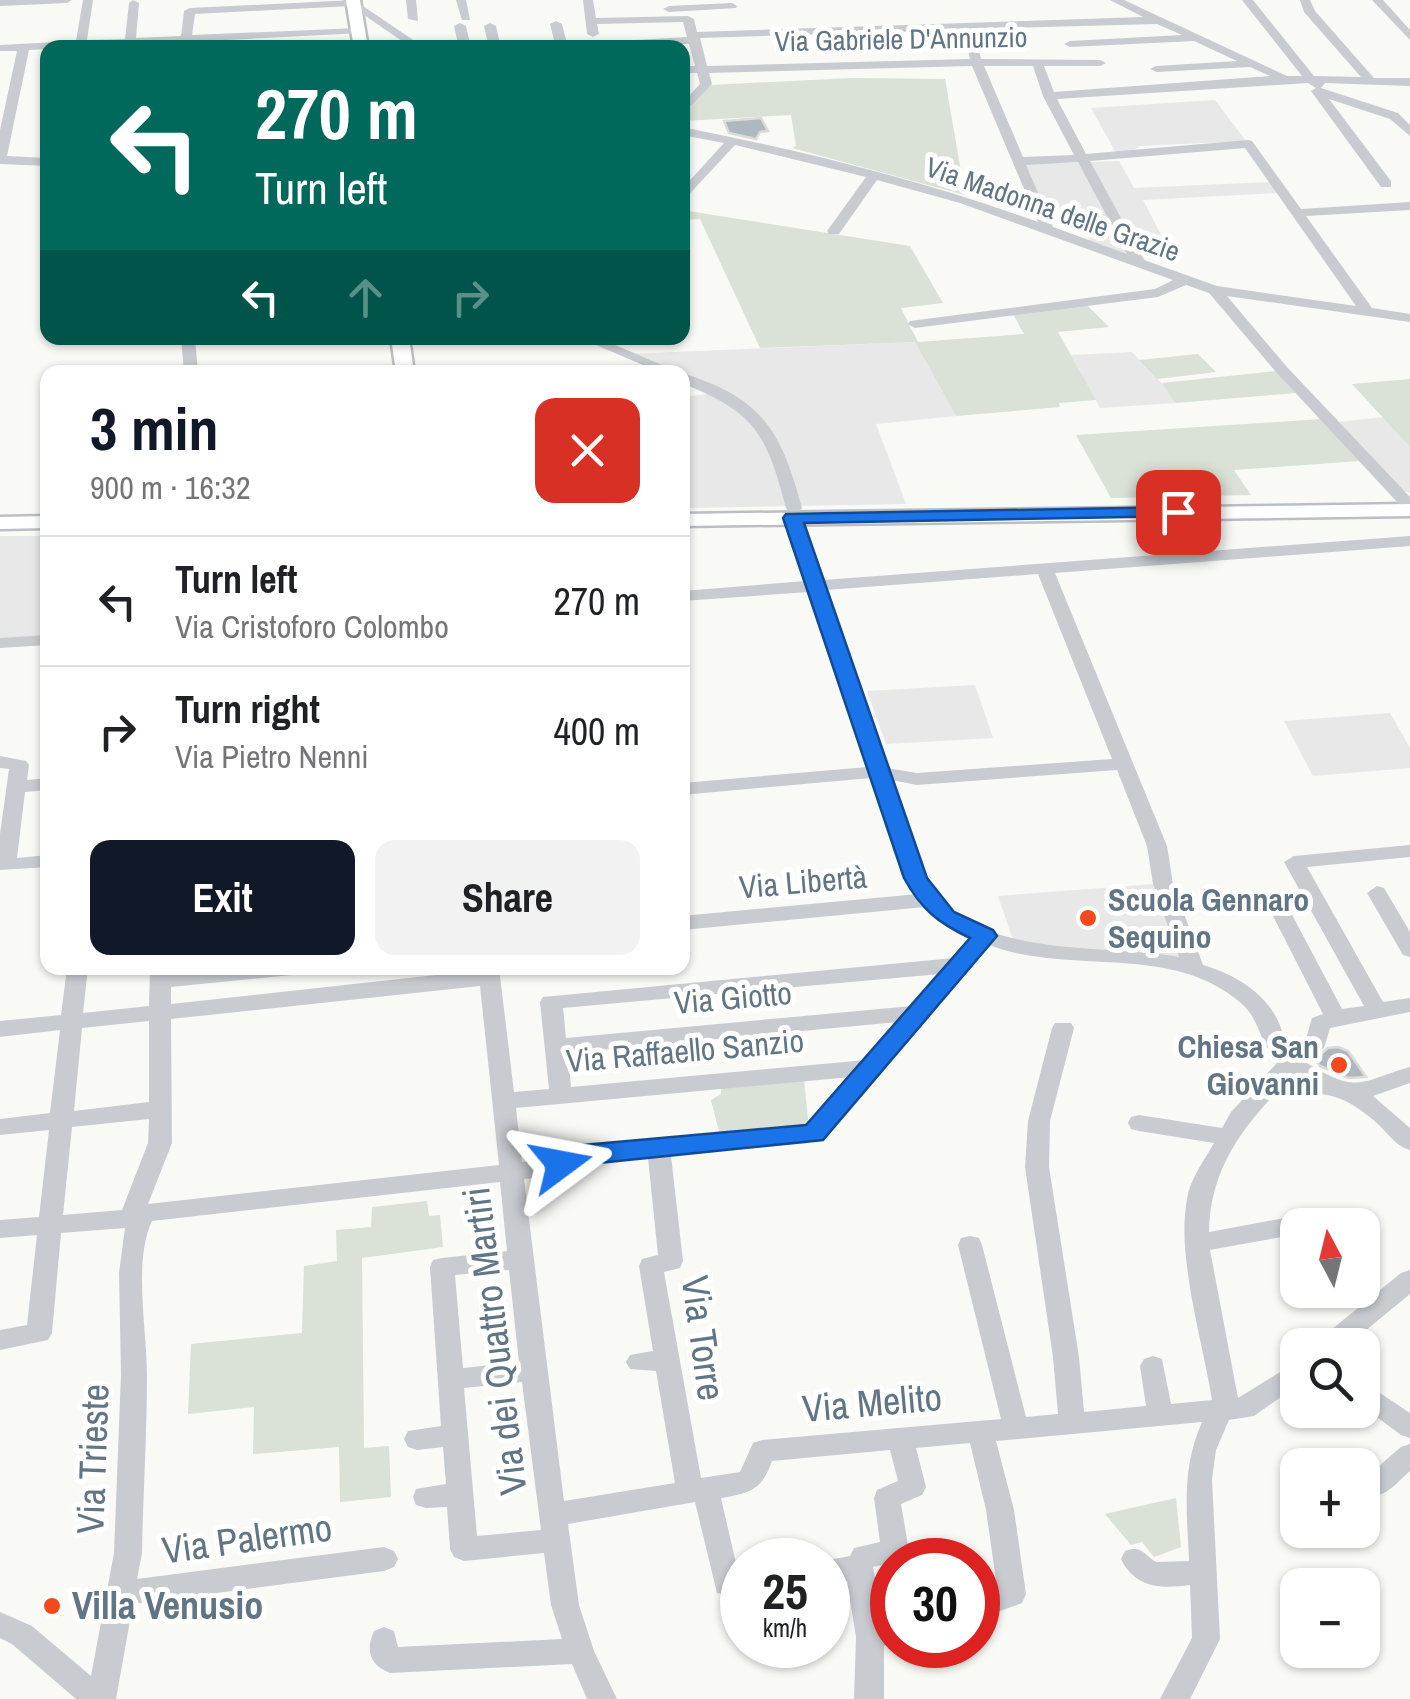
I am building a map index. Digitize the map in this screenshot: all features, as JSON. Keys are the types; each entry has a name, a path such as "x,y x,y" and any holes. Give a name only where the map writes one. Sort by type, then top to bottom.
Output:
{"main road":[{"path":"353,2 360,40"},
{"path":"690,510 794,513 1408,504"},
{"path":"690,520 794,513"},
{"path":"0,522 40,522"},
{"path":"0,533 40,533"}],"street":[{"path":"0,3 68,0"},
{"path":"82,40 88,0"},
{"path":"411,0 414,19"},
{"path":"461,0 464,40"},
{"path":"590,8 599,0"},
{"path":"1115,0 1291,80 1394,116 1410,132"},
{"path":"1247,0 1322,88 1386,184"},
{"path":"1305,0 1310,12 1372,82"},
{"path":"1377,0 1410,37"},
{"path":"186,39 190,11 251,4 353,2 408,40"},
{"path":"130,40 134,3"},
{"path":"590,8 732,6"},
{"path":"590,8 688,19 706,84 690,93"},
{"path":"590,8 595,40"},
{"path":"677,40 1162,20"},
{"path":"556,24 560,40"},
{"path":"1021,25 1030,37"},
{"path":"490,26 493,40"},
{"path":"968,26 976,61 1047,228"},
{"path":"243,40 358,31"},
{"path":"1070,44 1200,37"},
{"path":"167,40 197,40"},
{"path":"24,47 0,159 40,162"},
{"path":"0,48 40,47"},
{"path":"1042,58 1050,96 1138,264"},
{"name":"Via Gabriele D'Annunzio","path":"690,70 1042,58 1100,63"},
{"path":"1156,69 1253,64"},
{"path":"1050,96 1291,80"},
{"path":"1322,88 1345,83 1410,82"},
{"name":"Via Madonna delle Grazie","path":"690,132 874,175 1047,228 1214,290 1410,318"},
{"path":"690,189 733,140"},
{"path":"1018,161 1116,158 1149,149 1248,144 1368,313"},
{"path":"834,231 874,175"},
{"path":"1297,212 1410,206"},
{"path":"915,324 1158,293 1182,281"},
{"path":"1214,290 1290,379 1408,504"},
{"path":"604,345 654,365"},
{"path":"690,381 731,400 766,426 775,443 878,772 911,867 928,900 952,922 1026,948 1194,969 1216,976 1258,1008 1284,1055 1327,1085"},
{"path":"690,595 1410,541"},
{"path":"1044,567 1157,846 1163,884 1194,969"},
{"path":"0,643 40,640"},
{"path":"0,762 19,765 3,865 40,862"},
{"path":"690,789 878,772 917,779 1113,765"},
{"path":"16,787 40,785"},
{"path":"1377,1010 1294,862 1410,851"},
{"path":"1376,893 1410,950"},
{"name":"Via Libertà","path":"690,922 928,900"},
{"path":"1283,916 1336,1018"},
{"path":"0,1229 513,1172 558,1166 572,1156 813,1134 985,936"},
{"path":"561,1095 551,1002 960,965"},
{"path":"0,1340 38,1334 76,975"},
{"name":"Via Trieste","path":"99,1699 128,1553 134,1374 131,1273 135,1212 159,1151 161,975"},
{"path":"0,1029 472,975"},
{"name":"Via dei Quattro Martiri","path":"489,975 565,1604 580,1651 602,1699"},
{"path":"1175,1699 1206,1639 1200,1464 1223,1412 1225,1393 1197,1244 1203,1183 1228,1136 1268,1090 1284,1055 1316,1043 1320,1024 1410,1004"},
{"name":"Via Giotto","path":"555,1047 918,1013"},
{"path":"1063,1028 1039,1121 1036,1166 1066,1357 1072,1422"},
{"name":"Via Raffaello Sanzio","path":"505,1100 871,1067"},
{"path":"1357,1093 1410,1075"},
{"path":"1268,1090 1327,1085 1357,1093 1410,1142"},
{"path":"0,1127 162,1109"},
{"path":"1139,1124 1228,1136"},
{"name":"Via Torre","path":"659,1149 672,1260 651,1266 666,1360 720,1561"},
{"path":"1197,1244 1280,1228"},
{"path":"970,1246 1016,1427"},
{"path":"426,1498 460,1494 442,1267 521,1259"},
{"path":"1351,1328 1410,1280"},
{"path":"639,1362 666,1360"},
{"path":"1153,1366 1160,1417"},
{"path":"452,1379 536,1370"},
{"name":"Via Melito","path":"460,1494 464,1549 750,1480 762,1451 1223,1412 1258,1402 1280,1385"},
{"path":"1380,1404 1410,1427"},
{"path":"980,1430 1000,1510 1012,1594 1000,1599"},
{"path":"417,1439 456,1435"},
{"path":"870,1600 859,1567 864,1556 896,1551 887,1498 913,1486 900,1439"},
{"path":"1380,1481 1410,1455"},
{"path":"1135,1558 1142,1571 1155,1576 1202,1570"},
{"name":"Via Palermo","path":"120,1593 384,1559"},
{"path":"850,1568 859,1567"},
{"path":"0,1625 22,1635 99,1699"},
{"path":"384,1640 384,1656 390,1660 580,1651"},
{"path":"869,1699 875,1668"}],"shaded area":[{"path":"852,78 945,79 965,195 792,148 796,146 791,115 690,121 690,108 710,85"},
{"path":"1215,100 1246,141 1140,146 1129,153 1116,153 1091,108"},
{"path":"1119,161 1134,188 1271,182 1279,193 1143,200 1169,250 1141,251 1147,265 1090,242 1077,214 1048,215 1024,164"},
{"path":"690,211 910,246 943,303 901,308 918,342 1024,334 1013,314 1087,305 1109,327 1058,332 1096,400 956,416 915,342 760,348 700,219 690,220"},
{"path":"915,342 956,416 876,424 906,504 690,508 690,396 709,394 690,379 690,365 661,365 628,354"},
{"path":"1132,352 1176,403 1100,408 1071,355"},
{"path":"1198,354 1216,372 1157,379 1139,360"},
{"path":"1276,371 1296,393 1176,403 1162,383"},
{"path":"1410,379 1410,447 1352,384"},
{"path":"1383,417 1410,447 1410,493 1399,490 1339,422"},
{"path":"1322,419 1359,461 1234,470 1251,495 1111,498 1076,435"},
{"path":"0,536 40,536 40,644 0,647"},
{"path":"975,685 993,738 886,744 867,691"},
{"path":"1390,713 1410,748 1410,768 1313,776 1284,721"},
{"name":"Scuola Gennaro Sequino","path":"1155,884 1186,958 1067,949 1013,940 998,896"},
{"path":"804,1079 809,1130 721,1139 711,1100 721,1094 721,1086"},
{"path":"427,1201 429,1216 440,1215 443,1247 362,1258 364,1448 389,1446 391,1497 340,1502 339,1447 253,1454 254,1407 188,1414 191,1344 302,1333 304,1266 337,1261 336,1230 371,1227 372,1207"},
{"path":"1176,1498 1181,1547 1154,1557 1142,1542 1131,1545 1105,1514"}],"building":[{"path":"761,118 768,131 760,132 756,139 729,133 724,121"},
{"name":"Chiesa San Giovanni","path":"1328,1048 1348,1051 1366,1077 1348,1078 1320,1066 1315,1059"}],"place":[{"name":"Scuola Gennaro Sequino","path":"1088,918"},
{"name":"Chiesa San Giovanni","path":"1339,1065"},
{"name":"Villa Venusio","path":"52,1606"}],"route":[{"path":"561,1164 572,1156 813,1134 985,936 952,922 928,900 915,878 793,518 1178,512"}]}
